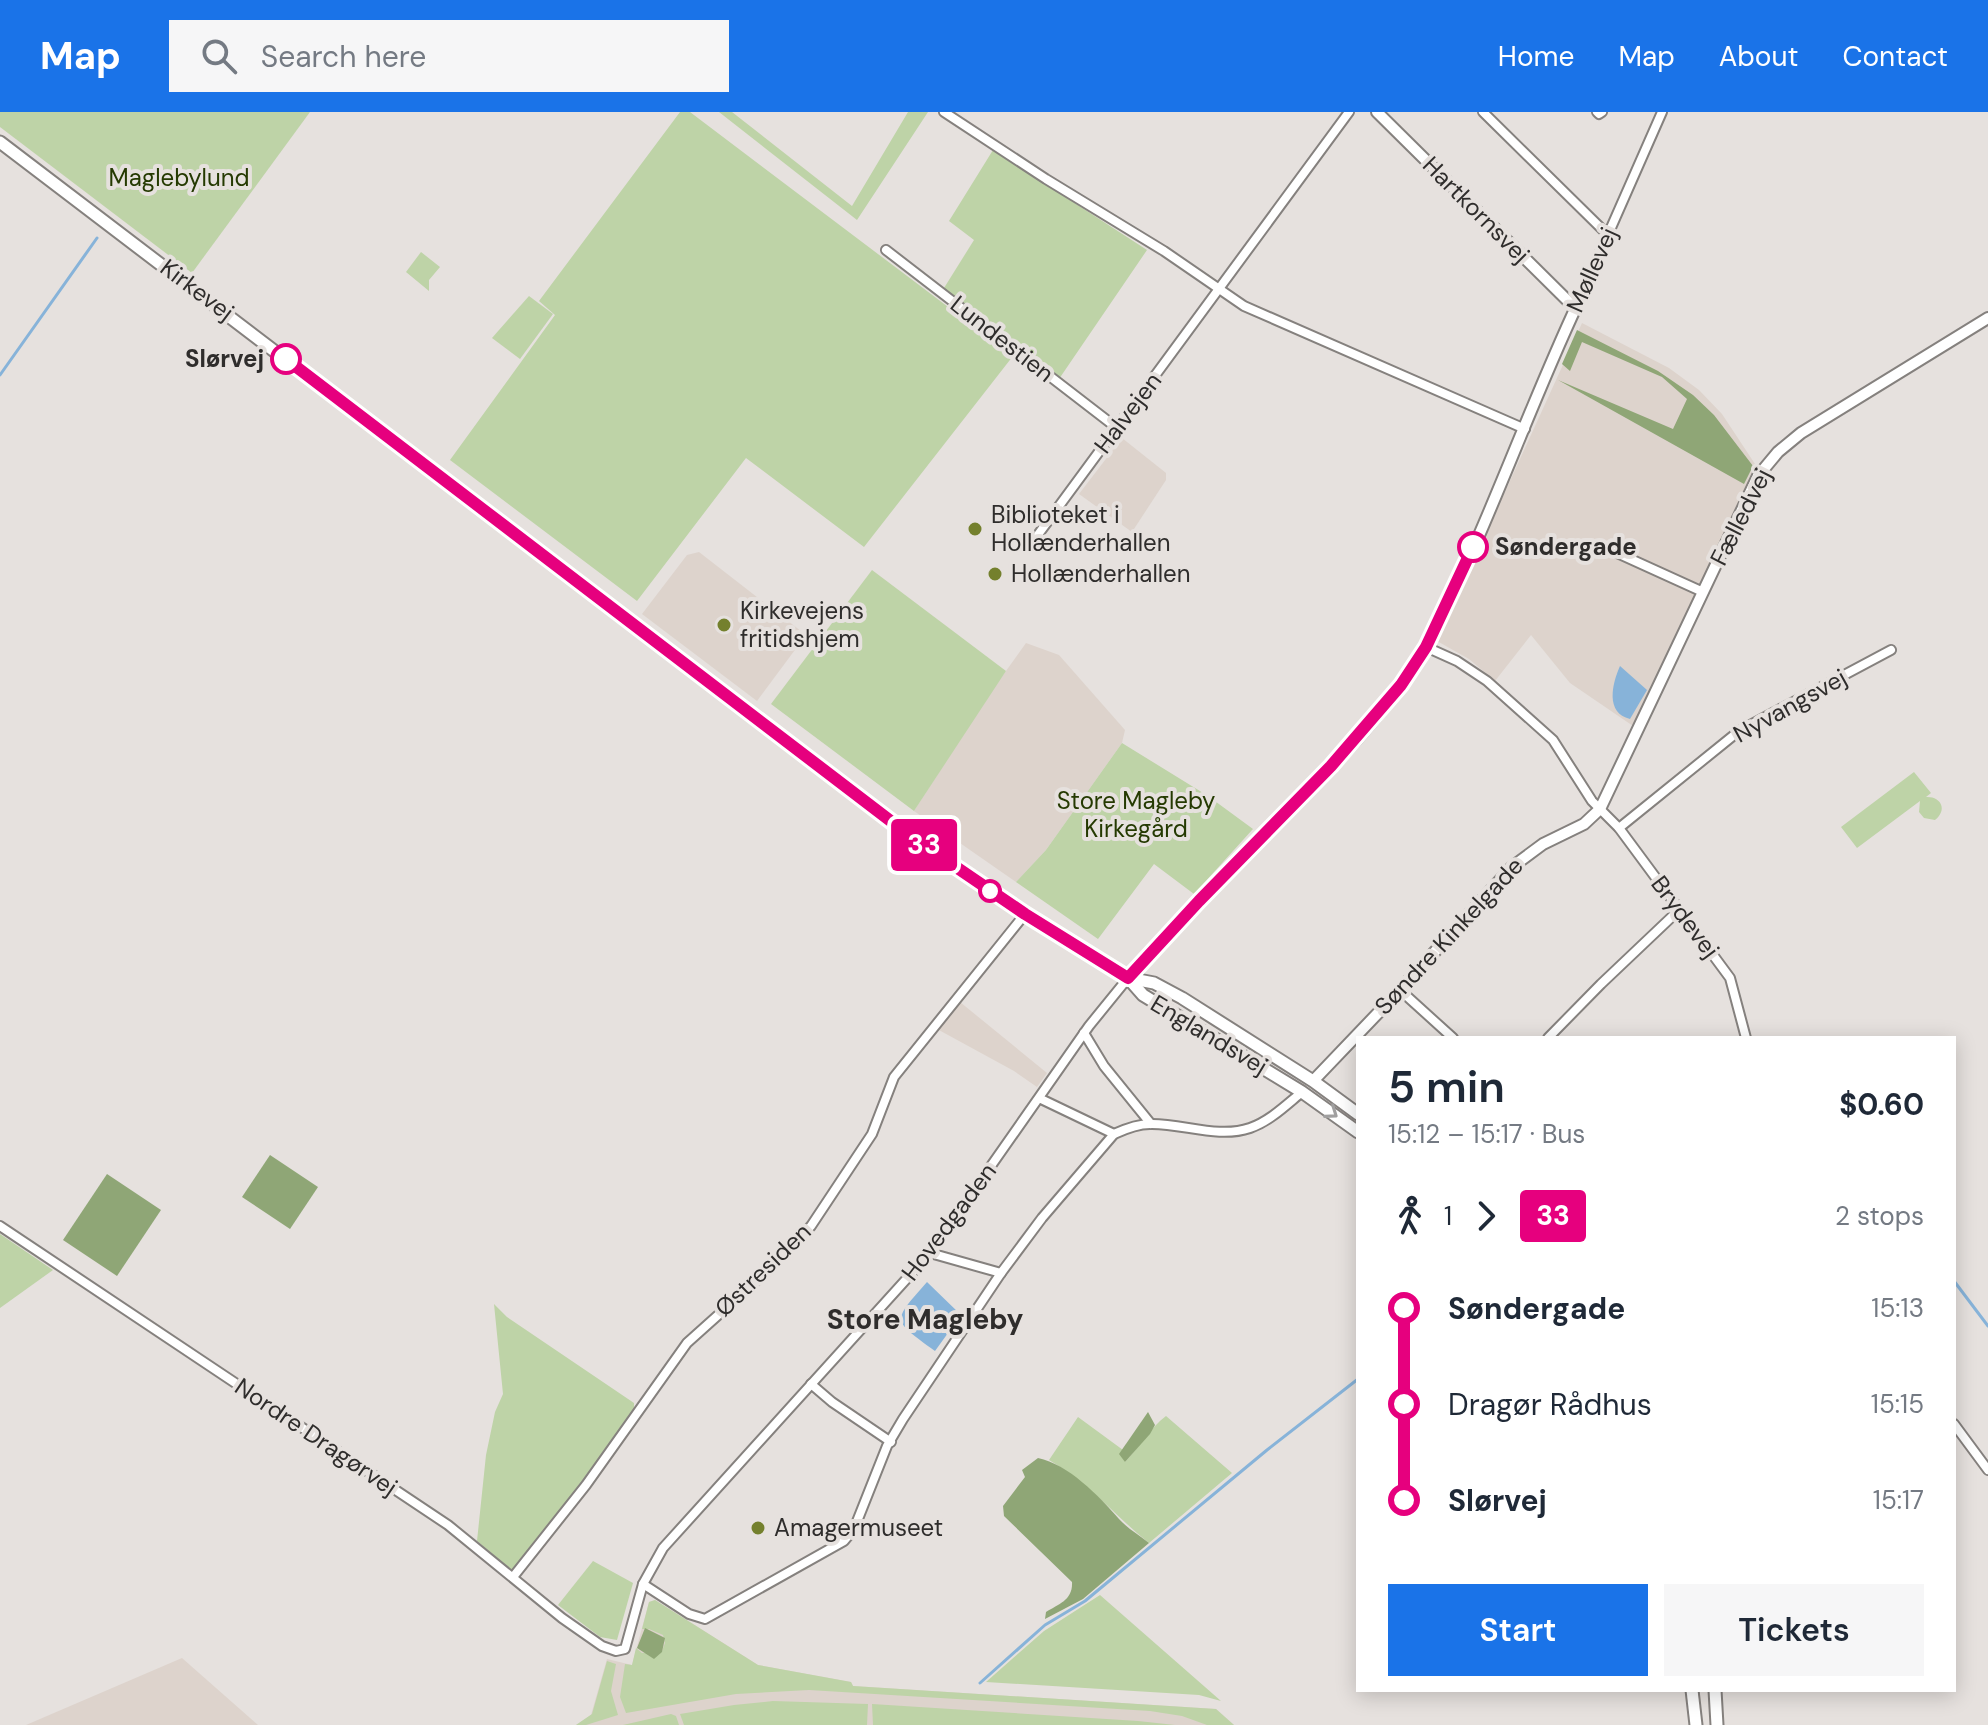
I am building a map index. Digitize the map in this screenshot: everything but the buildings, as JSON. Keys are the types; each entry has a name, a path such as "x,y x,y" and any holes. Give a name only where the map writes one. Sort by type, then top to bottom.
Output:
{"main road":[{"name":"Kirkevej","path":"0,142 909,835 1025,914 1128,978"},
{"name":"Englandsvej","path":"1128,978 1164,988 1313,1081 1356,1113"},
{"name":"Englandsvej","path":"1128,978 1143,995 1302,1092 1356,1131"},
{"path":"1692,1692 1696,1725"},
{"path":"1715,1692 1717,1725"}],"street":[{"path":"944,112 1164,251 1244,306 1525,429"},
{"name":"Halvejen","path":"1037,536 1349,112"},
{"name":"Hartkornsvej","path":"1377,112 1569,302 1577,305"},
{"path":"1483,112 1608,235"},
{"name":"Møllevej","path":"1128,978 1344,752 1401,685 1426,647 1454,592 1662,112"},
{"name":"Lundestien","path":"886,250 1117,428"},
{"name":"Fælledvej","path":"1600,809 1758,476 1778,452 1801,433 1988,318"},
{"path":"1615,552 1703,592"},
{"path":"1426,647 1457,661 1487,681 1539,726 1564,755 1600,809"},
{"name":"Nyvangsvej","path":"1619,828 1739,731 1891,650"},
{"name":"Brydevej","path":"1600,809 1619,828 1730,978 1745,1036"},
{"name":"Søndre Kinkelgade","path":"1313,1081 1512,867 1543,844 1584,824 1600,809"},
{"path":"1550,1036 1679,910"},
{"name":"Østresiden","path":"513,1577 586,1485 687,1343 774,1265 811,1226 872,1134 894,1077 1025,914"},
{"name":"Hovedgaden","path":"625,1649 643,1584 663,1548 930,1253 1041,1099 1084,1033 1128,978"},
{"path":"1400,990 1451,1036"},
{"path":"1084,1033 1104,1066 1151,1124"},
{"path":"643,1584 689,1614 705,1619 844,1541 854,1529 903,1419 1001,1273 1042,1218 1114,1134 1130,1127 1151,1124 1202,1131 1248,1129 1266,1121 1302,1092"},
{"path":"1041,1099 1114,1134"},
{"name":"Nordre Dragørvej","path":"0,1226 448,1525 602,1646 616,1651 625,1649"},
{"path":"930,1253 1001,1273"},
{"path":"811,1384 891,1442"},
{"path":"1956,1427 1988,1470"}],"shaded area":[{"path":"1582,323 1669,368 1699,390 1722,414 1757,467 1636,728 1570,683 1531,635 1495,681 1469,659 1437,641"},
{"path":"1122,438 1166,473 1166,480 1132,532 1079,494"},
{"name":"Kirkevejens fritidshjem","path":"699,552 806,635 757,701 642,614 687,555"},
{"path":"1026,643 1059,655 1125,730 1122,743 1046,850 1016,882 914,811"},
{"path":"960,1002 1047,1073 1037,1087 937,1029"},
{"path":"655,1600 758,1665 851,1682 853,1686 1216,1709 1234,1725 576,1725 591,1715 607,1659 632,1665 649,1602"},
{"path":"182,1658 258,1725 26,1725"}],"green space":[{"name":"Maglebylund","path":"0,112 310,112 192,273 0,127"},
{"path":"680,112 690,112 1013,356 864,547 746,458 637,601 450,460 555,315 539,301"},
{"path":"719,112 732,112 852,206 908,112 928,112 857,220"},
{"path":"993,150 1147,250 1059,379 944,288 974,240 949,221"},
{"path":"421,252 440,267 429,280 429,291 406,272"},
{"path":"529,296 553,314 520,359 492,338"},
{"path":"1577,330 1658,371 1693,395 1714,415 1753,466 1744,484 1558,380 1673,429 1687,399 1662,377 1582,342 1570,371 1562,364"},
{"path":"872,570 1006,671 914,811 771,704"},
{"name":"Store Magleby Kirkegård","path":"1122,743 1208,796 1253,829 1194,894 1154,864 1098,939 1016,882 1046,850"},
{"path":"1914,772 1931,793 1926,797 1936,799 1941,804 1939,816 1935,820 1924,818 1919,812 1920,801 1857,848 1841,827"},
{"path":"270,1155 318,1187 290,1229 242,1197"},
{"path":"107,1174 161,1210 117,1276 63,1240"},
{"path":"0,1234 53,1270 0,1308"},
{"path":"494,1304 507,1317 634,1403 634,1408 573,1494 514,1572 477,1541 486,1455 495,1412 503,1394"},
{"path":"1148,1412 1155,1425 1125,1462 1119,1454"},
{"path":"1166,1416 1232,1473 1149,1543 1089,1489 1049,1460 1078,1417 1123,1450 1125,1462"},
{"path":"1038,1458 1072,1474 1149,1543 1083,1599 1045,1619 1046,1612 1068,1597 1072,1582 1004,1516 1003,1506 1025,1477 1022,1470"},
{"path":"593,1561 633,1583 617,1640 600,1637 558,1605"},
{"path":"1100,1595 1221,1701 1199,1695 986,1682 1044,1631"},
{"path":"655,1600 758,1665 851,1682 853,1686 1216,1709 1234,1725 1207,1725 1182,1716 1150,1711 809,1690 736,1694 626,1713 620,1697 625,1664 632,1665 636,1648 642,1653 662,1651 665,1643 663,1635 642,1629 649,1602"},
{"path":"645,1628 665,1638 662,1652 654,1659 637,1648"},
{"path":"607,1661 616,1664 611,1691 618,1715 576,1725 592,1714"},
{"path":"773,1701 868,1704 867,1725 684,1725 680,1714"},
{"path":"872,1704 1138,1721 1175,1725 873,1725"},
{"path":"671,1714 676,1716 679,1725 623,1725"}],"water":[{"path":"1620,666 1647,690 1630,719 1622,716 1614,704 1613,689"},
{"path":"927,1282 961,1315 935,1351 904,1326 901,1320 902,1313"}],"waterway":[{"path":"0,375 97,238"},
{"path":"1956,1284 1988,1326"},
{"path":"980,1683 1045,1625 1085,1601 1356,1381"}],"bus line":[{"name":"33","path":"286,359 909,835 1025,914 1128,978 1331,766 1401,685 1426,647 1473,547"}],"place":[{"name":"Slørvej","path":"286,359"},
{"name":"Biblioteket i Hollænderhallen","path":"975,529"},
{"name":"Søndergade","path":"1473,547"},
{"name":"Hollænderhallen","path":"995,574"},
{"name":"Kirkevejens fritidshjem","path":"724,625"},
{"name":"Amagermuseet","path":"758,1528"}],"district":[{"name":"Store Magleby","path":"925,1319"}]}
